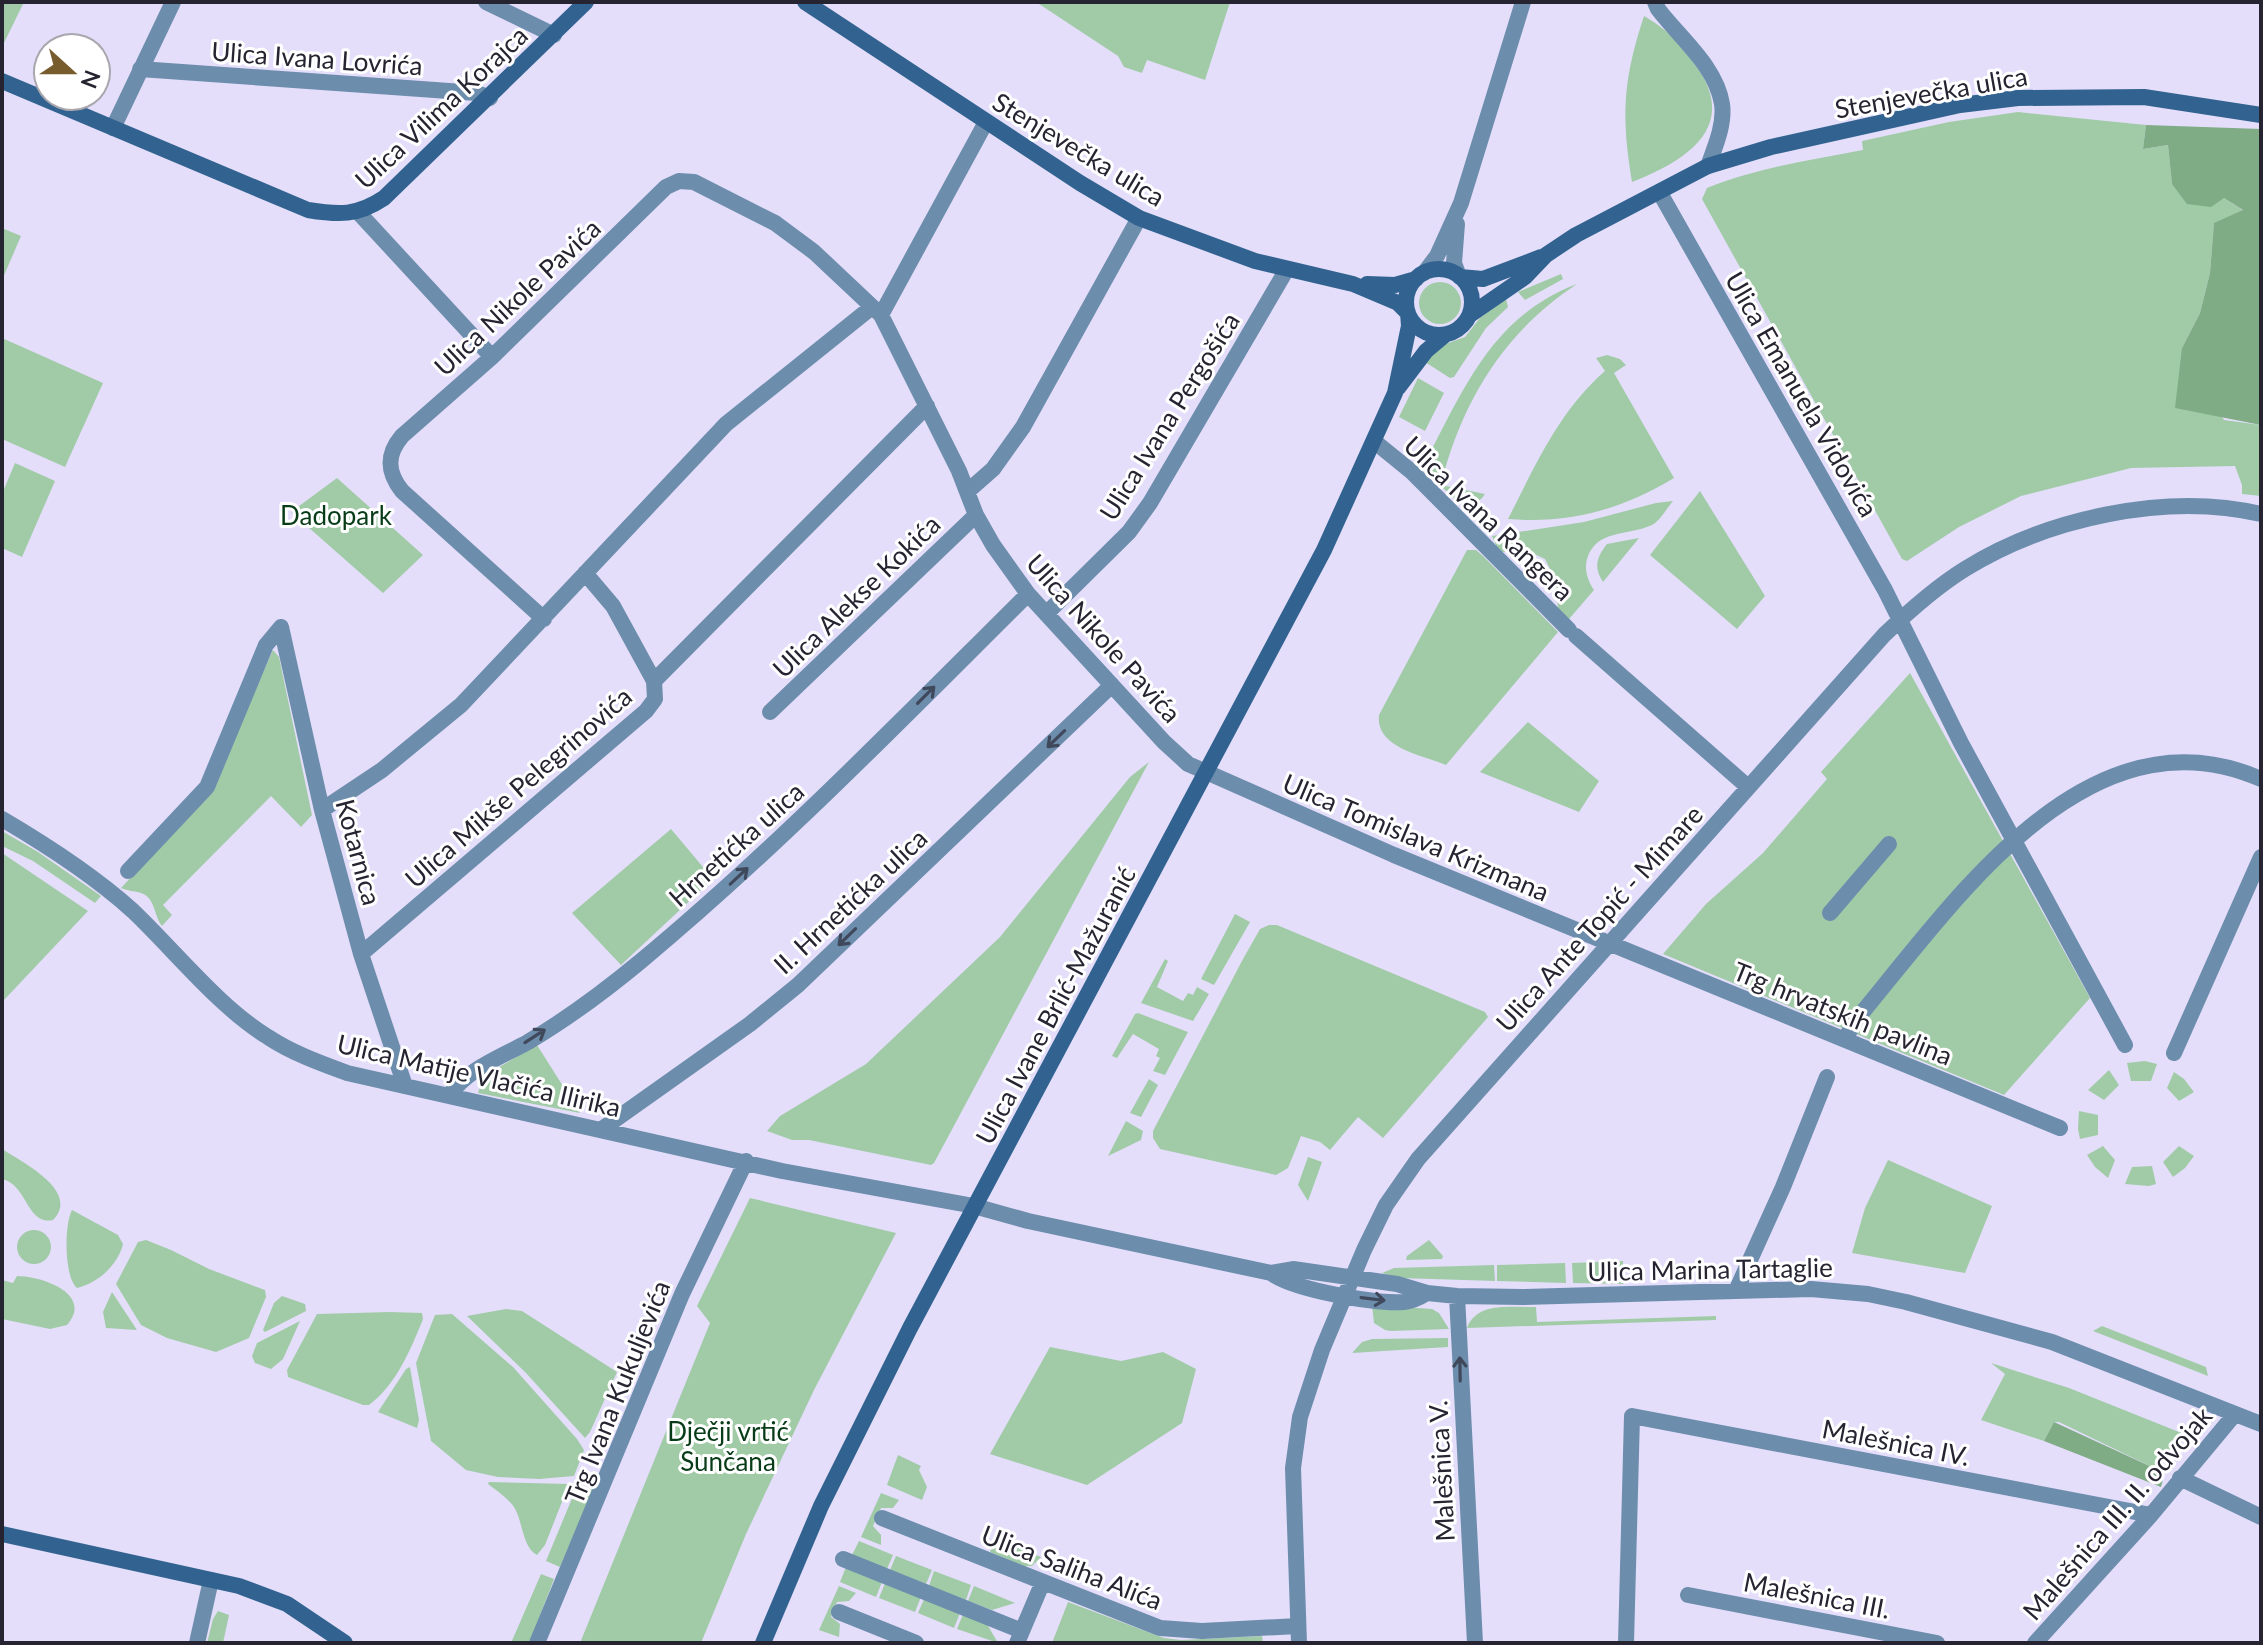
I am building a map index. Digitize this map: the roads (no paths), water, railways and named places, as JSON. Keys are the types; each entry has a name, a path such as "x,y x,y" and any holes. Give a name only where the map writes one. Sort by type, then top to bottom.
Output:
{"street":[{"path":"113,128 173,2"},
{"path":"486,2 554,35"},
{"name":"Ulica Vilima Korajca","path":"2,81 308,210 333,214 358,212 384,198 586,2"},
{"name":"Stenjevečka ulica","path":"805,2 986,122 1139,218 1208,245 1287,269 1353,284 1398,303 1408,313"},
{"path":"1461,203 1454,263 1471,293 1470,315 1464,324 1445,335 1425,332 1416,326 1408,313 1407,296 1437,256 1461,203 1523,2"},
{"path":"1655,2 1706,67 1717,87 1723,106 1716,144 1708,166"},
{"name":"Ulica Ivana Lovrića","path":"140,69 477,93 490,98"},
{"name":"Stenjevečka ulica","path":"1470,315 1525,277 1546,255 1576,235 1708,166 1771,147 1960,105 2018,98 2144,97 2261,115"},
{"path":"322,810 382,770 442,722 487,680 726,424 877,311 986,122"},
{"name":"Ulica Nikole Pavića","path":"544,619 402,491 390,471 391,454 402,436 492,357 666,187 679,181 694,182 775,223 814,252 877,311 927,406 968,491 976,515 993,545 1028,594 1175,753 1188,764 1207,773"},
{"name":"Ulica Emanuela Vidovića","path":"1660,193 1793,424 1900,620"},
{"path":"358,212 492,357"},
{"path":"968,491 993,469 1023,427 1139,218"},
{"name":"Stenjevečka ulica","path":"1460,277 1483,279 1546,255"},
{"name":"Ulica Ivana Pergošića","path":"1046,614 1120,542 1150,503 1287,269"},
{"path":"1420,276 1444,270 1460,277"},
{"name":"Stenjevečka ulica","path":"1353,284 1395,285 1420,276"},
{"name":"Ulica Ivane Brlić-Mažuranić","path":"763,1643 854,1437 1324,550 1395,393 1409,326 1408,313"},
{"name":"Ulica Ivane Brlić-Mažuranić","path":"1395,393 1426,351 1445,335"},
{"name":"Ulica Mikše Pelegrinovića","path":"654,681 927,406"},
{"name":"Ulica Ivana Rangera","path":"1375,442 1412,472 1572,633 1748,787"},
{"name":"Ulica Ante Topić - Mimare","path":"1299,1643 1294,1443 1306,1391 1347,1287 1400,1181 1608,943 1900,620 1964,570 2024,541 2084,520 2176,506 2205,506 2261,514"},
{"name":"Ulica Alekse Kokića","path":"770,712 976,515"},
{"name":"Ulica Mikše Pelegrinovića","path":"361,954 646,711 655,699 654,681 613,606 585,573"},
{"name":"Hrnetićka ulica","path":"449,1096 456,1084 530,1040 638,963 731,883 805,815 1028,594"},
{"path":"1900,620 1961,743 2125,1045"},
{"name":"Kotarnica","path":"128,871 207,787 266,645 281,627 322,810 361,954 405,1086"},
{"name":"II. Hrnetićka ulica","path":"602,1129 750,1024 798,985 1112,685"},
{"path":"1845,1039 1856,1020 1955,902 2015,839 2080,791 2116,774 2151,766 2213,765 2261,779"},
{"name":"Ulica Tomislava Krizmana","path":"1207,773 1608,943"},
{"name":"Ulica Matije Vlačića Ilirika","path":"2,819 51,848 111,893 235,1012 267,1037 308,1059 347,1073 782,1171 974,1206"},
{"path":"1830,913 1889,844"},
{"path":"2174,1053 2261,857"},
{"name":"Trg hrvatskih pavlina","path":"1608,943 2060,1128"},
{"path":"1736,1291 1783,1187 1827,1077"},
{"name":"Trg Ivana Kukuljevića","path":"537,1643 682,1294 746,1161"},
{"name":"Ulica Marina Tartaglie","path":"974,1206 1028,1221 1271,1273 1287,1269 1347,1287 1406,1286 1427,1293 1457,1296 1523,1297 1811,1289 1868,1294 2052,1342 2261,1424"},
{"name":"Malešnica V.","path":"1457,1296 1475,1643"},
{"name":"Malešnica III. II. odvojak","path":"2035,1643 2151,1515 2235,1414"},
{"name":"Malešnica IV.","path":"1626,1643 1632,1416 2151,1515"},
{"path":"2180,1478 2261,1517"},
{"name":"Ulica Saliha Alića","path":"882,1518 1042,1584 1160,1628 1202,1631 1298,1626"},
{"path":"2,1534 239,1586 287,1604 345,1643"},
{"path":"843,1559 1019,1637 1042,1584"},
{"path":"197,1643 211,1580"},
{"name":"Malešnica III.","path":"1688,1595 1937,1643"},
{"path":"839,1612 916,1643"}],"park label":[{"name":"Dadopark","path":"336,515"},
{"name":"Dječji vrtić Sunčana","path":"728,1446"}]}
